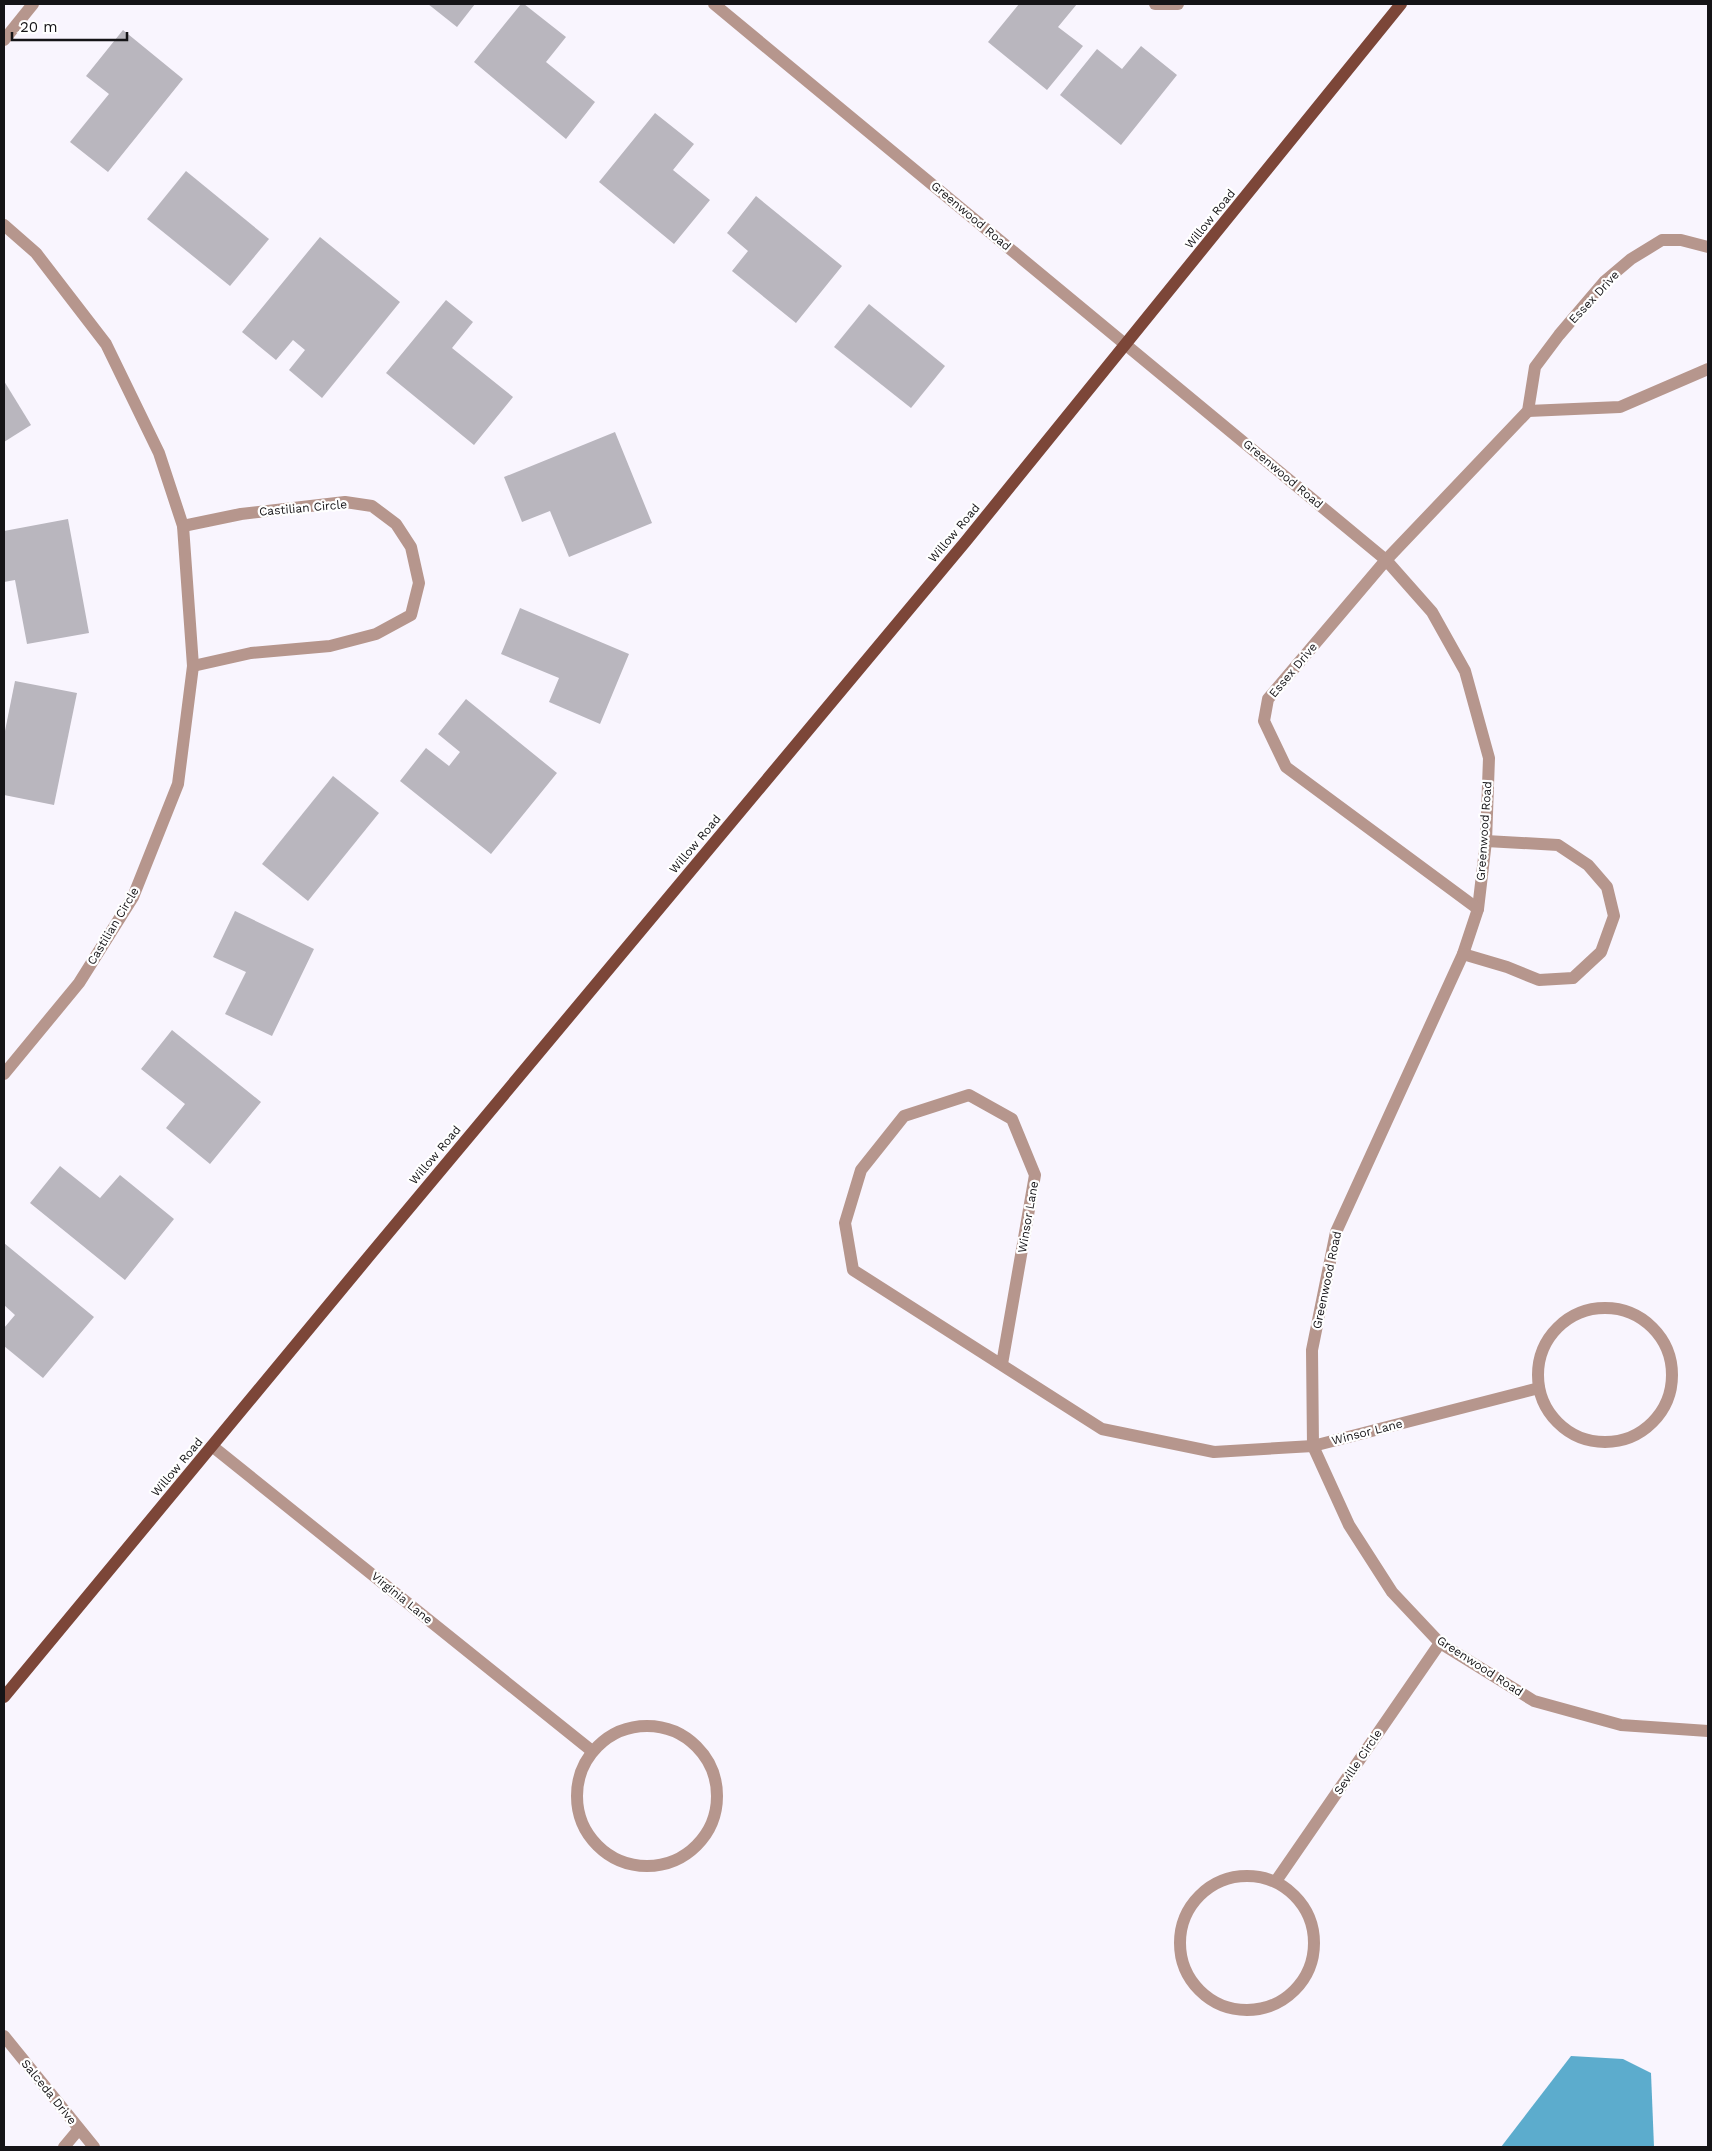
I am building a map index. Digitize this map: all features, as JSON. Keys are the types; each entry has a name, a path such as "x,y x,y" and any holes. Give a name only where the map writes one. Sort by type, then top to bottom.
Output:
{"main road":[{"name":"Willow Road","path":"4,1697 966,541 1402,4"}],"street":[{"path":"4,40 33,4"},
{"name":"Greenwood Road","path":"714,4 1386,560 1432,612 1465,670 1489,758 1486,841 1478,909 1463,954 1336,1232 1312,1350 1313,1446 1349,1525 1387,1585 1440,1643 1534,1700 1621,1726 1708,1731"},
{"path":"1155,4 1178,4"},
{"name":"Castilian Circle","path":"4,225 36,253 106,344 159,453 183,526 193,666 178,784 133,897 79,983 4,1074"},
{"name":"Essex Drive","path":"1478,909 1286,767 1264,721 1268,699 1386,560 1528,411 1536,367 1559,334 1605,281 1631,260 1662,240 1682,240 1708,247"},
{"path":"1528,411 1620,407 1708,368"},
{"name":"Castilian Circle","path":"183,526 241,514 345,502 372,506 396,524 411,547 419,583 411,615 376,634 330,646 251,653 193,666"},
{"path":"1463,954 1507,967 1539,980 1573,978 1601,952 1614,916 1607,887 1588,865 1558,845 1486,841"},
{"name":"Winsor Lane","path":"1002,1364 1035,1175 1012,1119 969,1095 904,1116 861,1170 845,1223 853,1270 1102,1429 1214,1452 1313,1446 1539,1388"},
{"path":"1596,1308 1619,1309 1645,1320 1656,1331 1667,1347 1672,1365 1672,1382 1666,1404 1656,1418 1634,1436 1613,1442 1592,1441 1574,1435 1559,1424 1549,1413 1539,1388 1538,1369 1541,1352 1550,1336 1564,1321 1575,1314 1596,1308"},
{"name":"Virginia Lane","path":"212,1446 592,1751"},
{"name":"Seville Circle","path":"1276,1881 1440,1643"},
{"path":"652,1726 673,1730 693,1742 707,1759 716,1780 717,1802 711,1824 699,1843 682,1857 660,1866 635,1866 612,1858 593,1842 580,1821 576,1797 580,1773 592,1751 609,1736 629,1727 652,1726"},
{"path":"1253,1874 1276,1881 1294,1893 1307,1910 1314,1930 1314,1951 1308,1972 1296,1989 1279,2002 1259,2010 1237,2010 1217,2004 1198,1990 1184,1970 1179,1948 1181,1924 1191,1903 1208,1887 1230,1877 1253,1874"},
{"name":"Salceda Drive","path":"4,2036 94,2147"},
{"path":"64,2147 79,2129"}],"water":[{"path":"1571,2056 1623,2059 1651,2073 1654,2147 1501,2147"}],"building":[{"path":"428,4 475,4 457,27"},
{"path":"521,4 524,4 566,37 546,62 595,102 566,139 474,62"},
{"path":"1019,4 1077,4 1058,27 1083,46 1047,90 988,42"},
{"path":"123,30 183,79 108,172 70,142 109,94 86,76"},
{"path":"1141,46 1177,75 1121,145 1060,95 1097,49 1122,69"},
{"path":"655,113 694,144 673,170 710,200 674,244 599,182"},
{"path":"186,171 269,239 230,286 147,219"},
{"path":"756,196 842,266 796,323 732,271 748,251 727,233"},
{"path":"320,237 400,302 322,398 289,370 305,350 293,340 276,360 242,332"},
{"path":"446,300 473,322 452,348 513,397 474,445 386,373"},
{"path":"869,304 945,366 911,408 834,347"},
{"path":"4,381 31,425 4,442"},
{"path":"615,432 652,523 569,557 550,511 522,522 504,477"},
{"path":"68,519 89,633 27,644 15,580 4,582 4,531"},
{"path":"520,608 629,654 600,724 549,702 559,678 501,654"},
{"path":"15,681 77,693 54,805 4,795 4,736"},
{"path":"466,699 557,773 491,854 400,781 426,748 449,766 460,752 438,734"},
{"path":"333,776 379,813 308,901 262,864"},
{"path":"235,911 314,949 272,1036 225,1014 246,972 213,957"},
{"path":"172,1030 261,1102 210,1164 166,1128 185,1104 141,1069"},
{"path":"60,1166 100,1198 120,1175 174,1219 125,1280 30,1203"},
{"path":"4,1243 94,1317 43,1378 4,1346 4,1328 15,1315 4,1305"}]}
